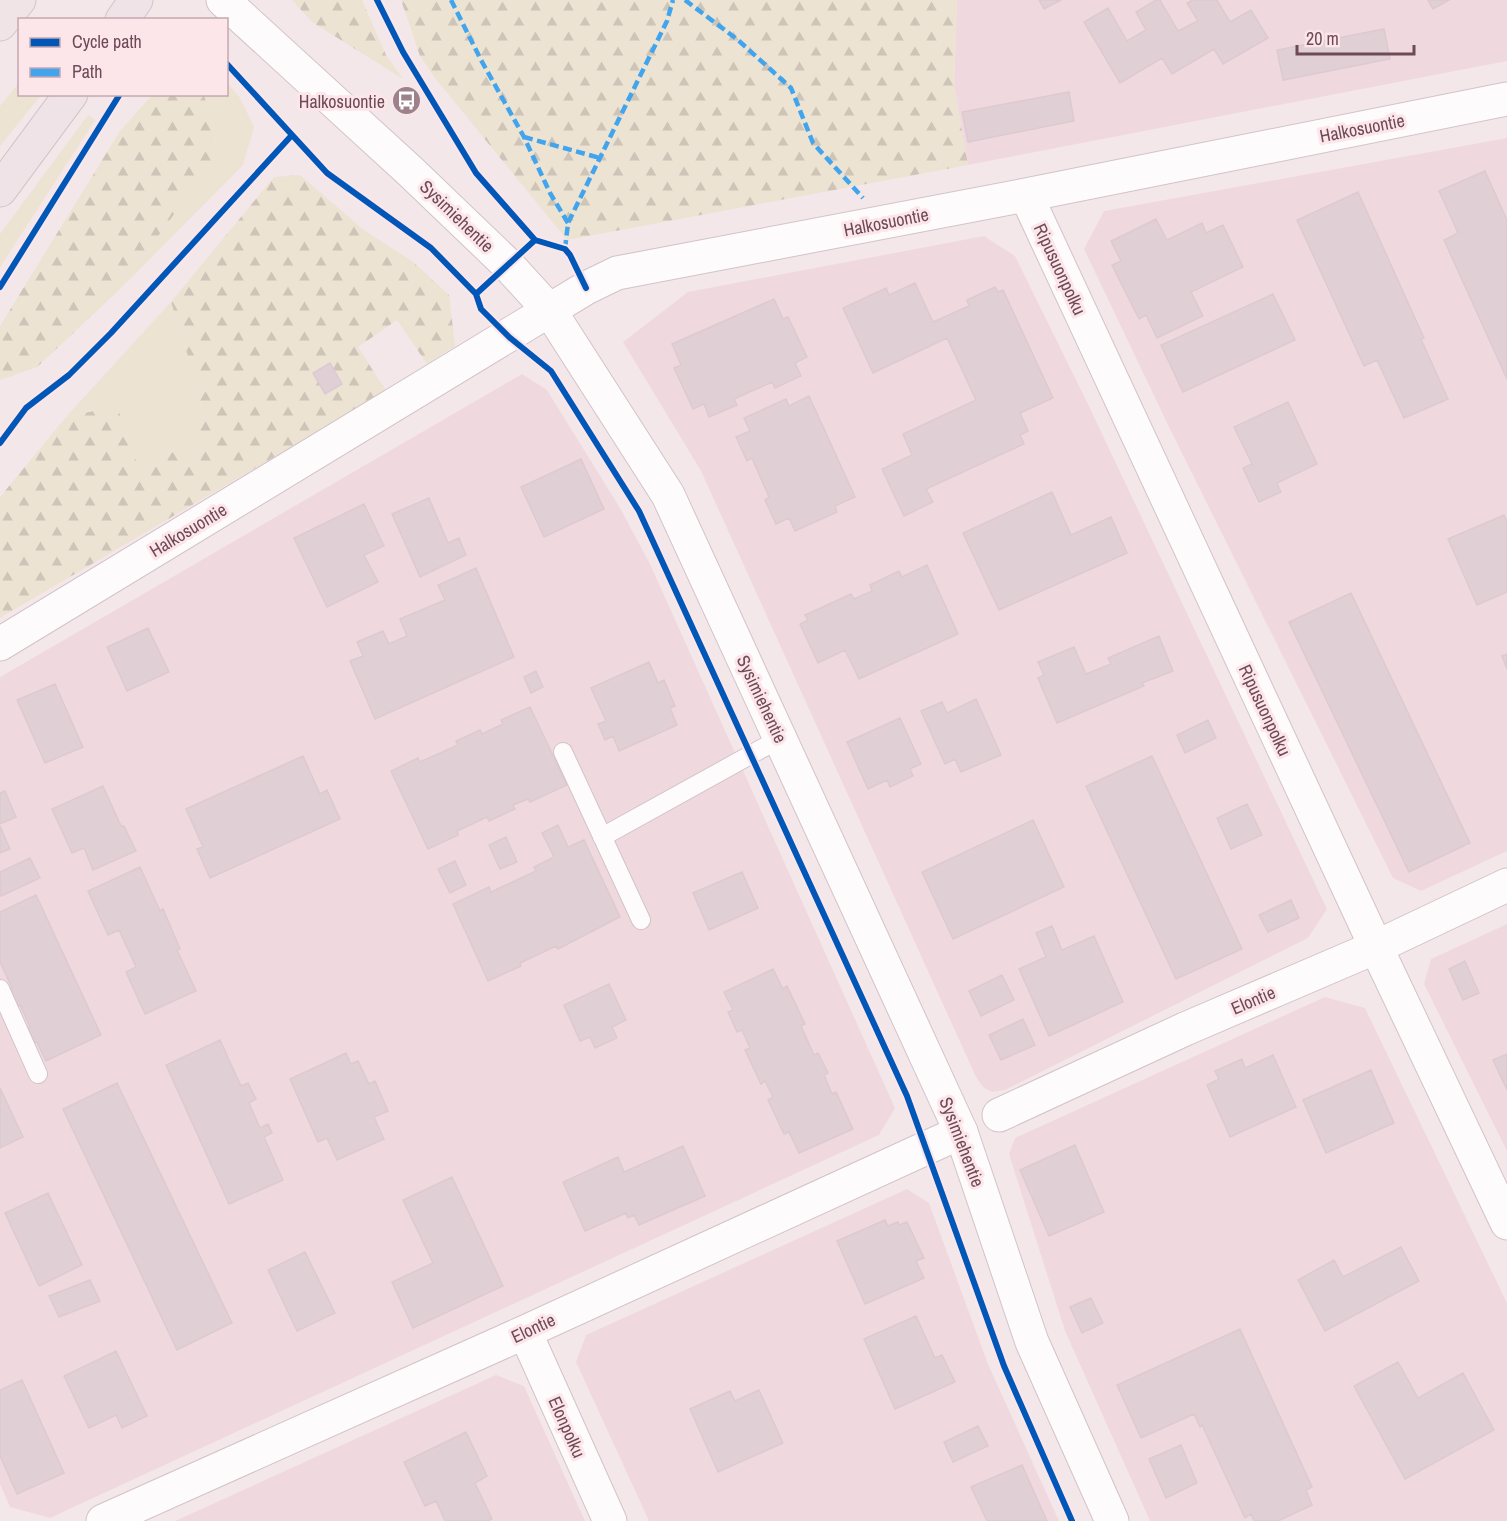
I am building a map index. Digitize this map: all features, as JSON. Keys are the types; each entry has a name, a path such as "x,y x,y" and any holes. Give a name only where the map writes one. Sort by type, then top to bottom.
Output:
{"highway":[{"path":"123,18 136,0"},
{"path":"0,190 70,96"}],"street":[{"name":"Sysimiehentie","path":"223,0 411,172 508,265 550,311 668,495 961,1132 1032,1342 1112,1521"},
{"name":"Halkosuontie","path":"0,644 601,280 617,273 1026,195 1507,99"},
{"name":"Ripusuonpolku","path":"1026,195 1507,1223"},
{"name":"Elontie","path":"999,1115 1185,1029 1376,947 1507,885"},
{"name":"Elontie","path":"103,1521 525,1332 961,1132"},
{"name":"Elonpolku","path":"525,1332 610,1521"}],"lane":[{"path":"602,837 781,738"},
{"path":"563,752 641,920"},
{"path":"0,989 38,1074"}],"shaded area":[{"path":"957,0 1507,0 1507,61 968,165 954,86"},
{"path":"1507,138 1507,851 1421,891 1393,878 1168,425 1084,249 1104,211"},
{"path":"984,236 1015,256 1087,402 1327,909 1308,938 1005,1090 992,1092 983,1087 976,1077 701,471 623,342 688,292"},
{"path":"522,374 547,390 620,508 650,564 895,1108 879,1135 50,1518 10,1507 0,1484 0,677"},
{"path":"1507,924 1507,1151 1424,984 1431,959"},
{"path":"1325,997 1365,1008 1507,1303 1507,1521 1150,1521 1065,1331 1009,1154 1015,1138"},
{"path":"907,1189 929,1203 988,1364 1059,1521 649,1521 576,1362 586,1335"},
{"path":"496,1375 524,1386 585,1521 175,1521"}],"green space":[{"path":"292,0 362,0 386,55 403,79 312,22"},
{"path":"401,0 957,0 954,86 968,165 567,240 435,78 420,56"},
{"path":"228,83 240,98 254,127 243,165 119,290 212,162 216,134 204,96 228,96"},
{"path":"18,84 18,96 40,96 0,146 0,106"},
{"path":"151,96 204,96 216,134 212,162 119,290 37,367 0,380 0,326 120,131"},
{"path":"88,115 95,120 0,267 0,234"},
{"path":"300,175 365,231 412,261 449,295 455,346 427,364 397,320 358,347 386,391 0,618 0,497 66,417 117,406 137,463 195,446 203,417 192,369 171,302 274,177"},
{"path":"171,302 192,369 203,417 195,447 137,463 117,406 66,417"}],"building":[{"path":"1039,0 1061,0 1044,9"},
{"path":"1160,0 1178,31 1198,21 1187,3 1193,0 1217,0 1230,22 1251,10 1268,38 1223,64 1214,49 1172,74 1162,58 1120,83 1084,22 1108,8 1127,41 1146,30 1136,12"},
{"path":"1428,0 1449,0 1433,9"},
{"path":"1384,29 1390,59 1283,80 1277,50"},
{"path":"1069,92 1074,121 968,142 962,112"},
{"path":"1485,171 1507,220 1507,379 1444,240 1458,233 1439,191"},
{"path":"1358,192 1424,338 1421,339 1448,399 1404,418 1377,360 1364,366 1297,220"},
{"path":"1156,219 1167,240 1202,223 1206,233 1223,225 1243,267 1191,292 1203,316 1157,338 1146,315 1139,319 1112,265 1121,261 1111,241"},
{"path":"915,283 933,322 969,306 967,300 995,287 998,292 1003,290 1053,398 1020,413 1028,431 1020,435 1024,444 926,489 933,502 904,516 882,469 912,455 903,434 976,400 947,338 873,373 843,308 886,288 889,295"},
{"path":"1273,294 1295,340 1183,392 1161,345"},
{"path":"774,299 783,319 788,317 807,357 795,363 801,376 775,388 772,382 734,399 737,405 709,417 704,404 693,409 674,368 681,365 672,344"},
{"path":"330,363 342,384 325,394 313,373"},
{"path":"809,396 855,497 835,506 837,512 795,531 789,518 776,524 765,500 769,497 752,458 747,461 736,437 750,431 744,418 786,399 789,406"},
{"path":"1288,402 1317,464 1277,483 1281,492 1259,502 1243,468 1252,464 1234,427"},
{"path":"581,459 604,509 544,537 521,487"},
{"path":"1052,492 1071,535 1111,517 1127,553 999,610 963,533"},
{"path":"429,498 448,543 459,538 466,555 420,577 392,514"},
{"path":"364,504 384,546 364,555 378,582 327,607 294,538"},
{"path":"1504,515 1507,522 1507,592 1477,605 1448,539"},
{"path":"927,565 958,634 859,679 845,650 818,663 800,624 808,620 805,615 851,594 854,599 872,591 870,585 899,571 902,577"},
{"path":"476,568 514,657 375,719 350,661 363,656 357,642 383,631 389,644 407,636 400,619 445,600 438,585"},
{"path":"1351,593 1470,843 1409,872 1289,622"},
{"path":"148,628 169,672 127,691 107,647"},
{"path":"1159,636 1173,671 1142,683 1144,686 1057,723 1038,678 1044,675 1038,662 1074,647 1086,674 1111,664 1108,658"},
{"path":"1507,654 1507,669 1502,656"},
{"path":"649,662 658,683 664,680 675,706 670,708 677,725 619,751 613,736 605,740 598,724 606,721 591,688"},
{"path":"536,671 543,687 531,693 524,677"},
{"path":"55,684 83,747 45,763 17,700"},
{"path":"976,699 1001,755 961,772 955,759 945,764 921,711 942,702 947,713"},
{"path":"530,707 567,785 530,802 528,799 513,805 515,809 489,821 487,817 457,831 458,835 428,849 391,771 418,758 420,762 458,745 456,741 480,730 482,734 503,724 501,720"},
{"path":"900,718 921,764 910,769 913,776 890,787 887,780 868,789 847,742"},
{"path":"1208,720 1216,738 1185,753 1177,735"},
{"path":"303,756 320,794 327,790 340,819 210,878 197,849 203,847 186,809"},
{"path":"1152,756 1242,949 1176,979 1086,786"},
{"path":"103,786 121,826 124,826 136,851 93,870 84,848 72,853 52,809"},
{"path":"5,791 16,817 0,824 0,793"},
{"path":"1247,804 1262,835 1231,849 1217,818"},
{"path":"1033,820 1064,887 953,939 922,872"},
{"path":"558,825 568,847 584,840 620,917 558,949 556,946 520,963 521,966 488,981 453,904 489,887 491,892 536,871 534,867 554,857 542,833"},
{"path":"0,826 10,849 0,853"},
{"path":"506,837 517,862 500,869 489,845"},
{"path":"30,858 40,878 1,896 0,872"},
{"path":"455,861 466,885 450,893 438,869"},
{"path":"140,867 160,911 163,909 180,949 177,950 196,991 145,1014 126,972 136,967 119,930 108,935 88,891"},
{"path":"742,872 758,908 709,930 693,893"},
{"path":"36,895 101,1035 46,1061 37,1042 32,1044 25,1029 30,1027 20,1005 15,1007 8,990 12,988 0,962 0,912"},
{"path":"1291,900 1299,918 1268,932 1259,915"},
{"path":"1052,926 1062,950 1094,936 1123,1002 1049,1036 1019,969 1046,957 1036,933"},
{"path":"1465,961 1479,993 1463,1000 1449,969"},
{"path":"773,969 783,989 787,986 805,1024 801,1026 814,1055 818,1053 828,1073 824,1075 832,1094 836,1092 853,1129 799,1153 789,1132 784,1134 768,1100 773,1097 765,1081 761,1084 745,1050 750,1048 742,1030 737,1032 728,1012 733,1010 724,992"},
{"path":"1002,975 1014,1000 981,1016 969,991"},
{"path":"609,984 626,1020 612,1027 617,1038 595,1048 590,1037 580,1041 564,1005"},
{"path":"1023,1019 1035,1045 1001,1060 989,1035"},
{"path":"220,1040 241,1086 248,1083 256,1099 249,1103 260,1128 268,1124 272,1133 264,1137 283,1180 229,1204 166,1065"},
{"path":"346,1053 351,1064 358,1061 369,1084 375,1081 388,1111 374,1117 384,1139 337,1160 327,1138 318,1142 290,1079"},
{"path":"1507,1054 1507,1090 1493,1060"},
{"path":"1273,1055 1296,1107 1230,1137 1207,1085 1219,1079 1215,1071 1242,1059 1245,1068"},
{"path":"1371,1070 1394,1123 1326,1153 1303,1100"},
{"path":"117,1083 232,1323 177,1350 63,1109"},
{"path":"0,1088 23,1137 0,1148"},
{"path":"1075,1145 1104,1212 1049,1236 1020,1170"},
{"path":"683,1146 705,1196 639,1225 634,1215 628,1218 626,1213 585,1231 563,1182 618,1157 624,1172"},
{"path":"452,1177 503,1286 413,1328 392,1282 433,1263 403,1200"},
{"path":"48,1193 82,1265 39,1286 5,1213"},
{"path":"885,1220 888,1226 898,1222 899,1225 907,1222 924,1258 916,1261 924,1278 865,1304 837,1241"},
{"path":"1401,1247 1419,1281 1325,1331 1298,1280 1334,1260 1343,1277"},
{"path":"305,1252 335,1313 297,1331 268,1270"},
{"path":"90,1280 100,1301 59,1317 49,1296"},
{"path":"1091,1298 1103,1323 1082,1333 1070,1307"},
{"path":"916,1316 935,1358 942,1355 955,1382 895,1409 864,1339"},
{"path":"1240,1329 1312,1487 1306,1490 1312,1505 1278,1521 1254,1521 1251,1514 1245,1518 1202,1425 1200,1427 1194,1414 1141,1438 1117,1385"},
{"path":"116,1351 147,1416 122,1428 116,1415 89,1428 64,1376"},
{"path":"1398,1362 1418,1398 1463,1373 1494,1430 1405,1479 1354,1386"},
{"path":"22,1380 64,1473 17,1494 0,1456 0,1390"},
{"path":"759,1390 783,1443 718,1472 690,1409 730,1391 735,1401"},
{"path":"978,1426 988,1446 953,1462 944,1442"},
{"path":"466,1432 487,1476 475,1483 492,1519 488,1521 445,1521 436,1501 425,1506 404,1462"},
{"path":"1181,1445 1197,1483 1166,1498 1149,1459"},
{"path":"1022,1465 1047,1521 987,1521 971,1487"}],"marked path":[{"path":"451,0 524,137 550,193 568,223"},
{"path":"565,249 568,223 667,21 673,0"},
{"path":"685,0 738,40 791,88 813,143 863,198"},
{"path":"524,137 600,158"}],"cycle path":[{"path":"377,0 403,52 476,173 535,240 565,249 586,288"},
{"path":"228,65 327,173 431,248 476,294 481,309 509,337 551,371 639,511 907,1096 1004,1366 1072,1521"},
{"path":"0,287 119,96"},
{"path":"0,443 26,408 69,375 111,333 292,135"},
{"path":"476,294 535,240"}],"place":[{"name":"Halkosuontie","path":"406,101"}]}
